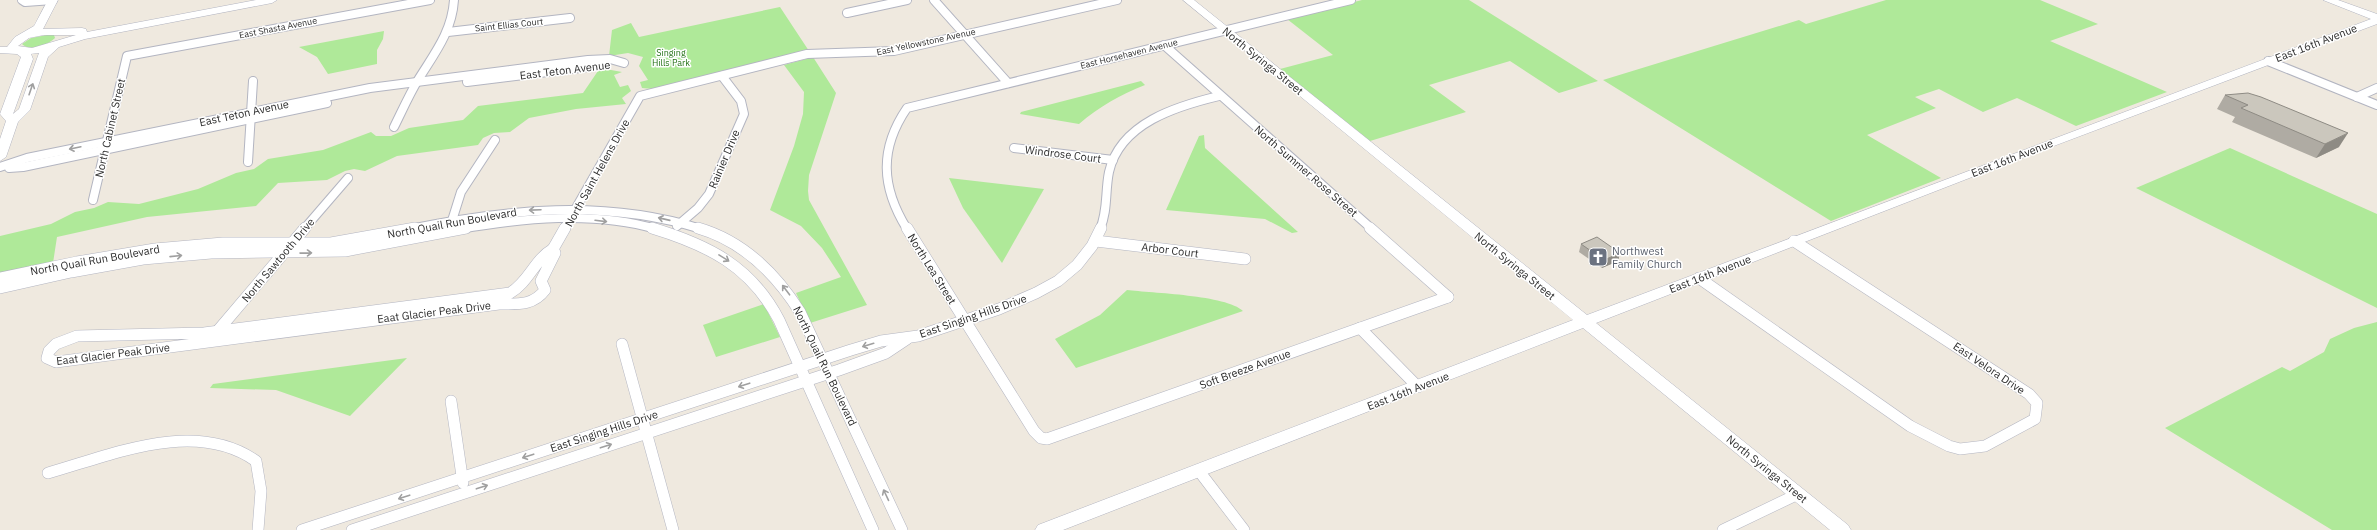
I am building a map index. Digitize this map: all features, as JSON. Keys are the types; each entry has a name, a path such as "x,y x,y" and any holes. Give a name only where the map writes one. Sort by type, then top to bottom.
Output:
{"street":[{"path":"22,0 25,2 53,1"},
{"path":"0,46 20,44 272,0"},
{"name":"East Shasta Avenue","path":"127,56 430,0"},
{"path":"394,127 415,85 448,32 455,8 454,0"},
{"path":"847,13 907,0"},
{"path":"934,0 1008,83"},
{"name":"East Yellowstone Avenue","path":"640,96 813,53 876,53 1117,0"},
{"name":"North Syringa Street","path":"1188,0 1842,530"},
{"name":"East Horsehaven Avenue","path":"907,108 1351,0"},
{"path":"2328,0 2377,19"},
{"path":"53,1 50,26 60,37"},
{"path":"20,44 38,28 53,1"},
{"name":"Saint Ellias Court","path":"448,32 570,18"},
{"name":"East 16th Avenue","path":"1044,530 1585,323 1794,241 2377,19"},
{"path":"0,50 20,44 60,37"},
{"path":"0,156 12,121 24,110 44,55 60,37"},
{"path":"12,121 6,114 27,59 27,56 20,44"},
{"name":"North Summer Rose Street","path":"1164,45 1219,96 1334,194 1448,297"},
{"name":"North Cabinet Street","path":"92,200 127,56"},
{"name":"East Teton Avenue","path":"0,168 23,167 105,145 250,115 415,85 588,60 610,59 624,63 415,85"},
{"path":"2268,61 2377,105"},
{"name":"Rainier Drive","path":"669,233 698,208 709,194 744,114 741,101 722,76"},
{"path":"248,162 253,81"},
{"path":"2357,97 2377,88"},
{"name":"North Saint Helens Drive","path":"517,290 523,286 543,253 553,249 575,213 640,96"},
{"name":"East Singing Hills Drive","path":"302,530 799,367 885,340 906,339 995,311 1050,286 1084,258 1096,241 1105,213 1108,176 1113,160 1128,139 1155,118 1178,108 1219,96"},
{"name":"North Lea Street","path":"907,108 890,138 885,157 888,184 904,224 1034,431 1041,438"},
{"path":"450,226 461,192 495,140"},
{"name":"Windrose Court","path":"1014,148 1113,160"},
{"name":"North Sawtooth Drive","path":"208,342 348,178"},
{"name":"North Quail Run Boulevard","path":"0,278 70,262 167,247 242,242 293,244 330,243 450,226 518,221 575,213 620,212 680,224 733,243 768,269 800,312 902,530"},
{"name":"North Quail Run Boulevard","path":"575,213 601,220 669,233 718,254 737,266 752,280 767,297 873,530"},
{"name":"North Quail Run Boulevard","path":"0,288 119,262 232,252 284,254 325,253 388,245 450,226"},
{"name":"Arbor Court","path":"1096,241 1245,259"},
{"name":"East Velora Drive","path":"1699,278 1910,426 1949,446 1960,449 1985,446 2035,419 2039,408 2036,401 2019,387 1794,241"},
{"name":"North Saint Helens Drive","path":"539,298 544,290 541,281 555,254 553,249"},
{"name":"Eaat Glacier Peak Drive","path":"517,290 500,295 217,331 77,336 56,344 49,351 47,358 56,362 499,304 523,304 539,298"},
{"name":"Soft Breeze Avenue","path":"1041,438 1047,439 1061,435 1448,297"},
{"path":"1360,328 1418,386"},
{"name":"East Singing Hills Drive","path":"352,530 829,373 886,353 906,339"},
{"path":"622,344 673,530"},
{"path":"451,401 464,493"},
{"path":"48,473 140,447 201,441 219,443 235,448 256,461 261,491 258,530"},
{"path":"1199,471 1244,530"},
{"path":"1723,530 1798,494"}],"green space":[{"path":"1362,0 1469,0 1598,81 1559,93 1510,61 1429,85 1466,112 1370,141 1280,69 1333,55 1287,19"},
{"path":"1886,0 2040,0 2098,24 2050,41 2167,92 2076,126 2017,98 1983,112 1939,89 1915,97 1936,108 1867,135 1941,178 1831,221 1603,80 1799,20 1806,24"},
{"name":"Singing Hills Park","path":"780,7 809,51 653,89 642,88 640,82 648,80 639,66 643,57 628,53 609,56 612,30 631,23 639,37"},
{"path":"384,31 383,39 377,50 377,64 328,74 317,57 299,47"},
{"path":"54,35 55,38 52,41 38,47 29,47 22,44 31,38"},
{"path":"813,57 836,93 809,175 809,200 867,305 810,323 796,293 841,277 822,248 801,226 770,210 794,146 803,114 804,92 784,65"},
{"path":"600,68 622,72 614,75 620,87 628,85 631,91 622,98 626,104 576,109 529,118 510,132 494,133 483,138 478,145 397,156 365,171 354,169 345,171 327,180 278,183 256,206 147,217 57,237 53,263 0,275 0,236 51,224 75,212 94,208 108,202 139,204 198,189 236,173 254,169 268,159 323,150 371,132 376,136 391,136 409,128 463,120 478,106 583,93"},
{"path":"1141,81 1145,85 1110,102 1079,124 1020,114 1021,112"},
{"path":"1204,135 1205,148 1298,232 1292,233 1265,219 1166,210 1199,136"},
{"path":"2230,148 2377,214 2377,308 2136,188"},
{"path":"949,178 1044,189 1002,263 963,208"},
{"path":"1127,290 1206,298 1222,301 1243,311 1076,368 1055,339 1100,315"},
{"path":"764,304 780,337 716,357 703,325"},
{"path":"2377,322 2377,530 2332,530 2165,428 2282,367 2290,371 2324,352 2330,339 2354,328"},
{"path":"407,358 350,416 276,390 210,388 213,384"}],"building":[{"path":"2248,93 2348,133 2325,144 2241,108 2248,105 2225,95"},
{"path":"1597,237 1620,253 1604,260 1581,244"}],"place":[{"name":"Northwest Family Church","path":"1598,257"}]}
